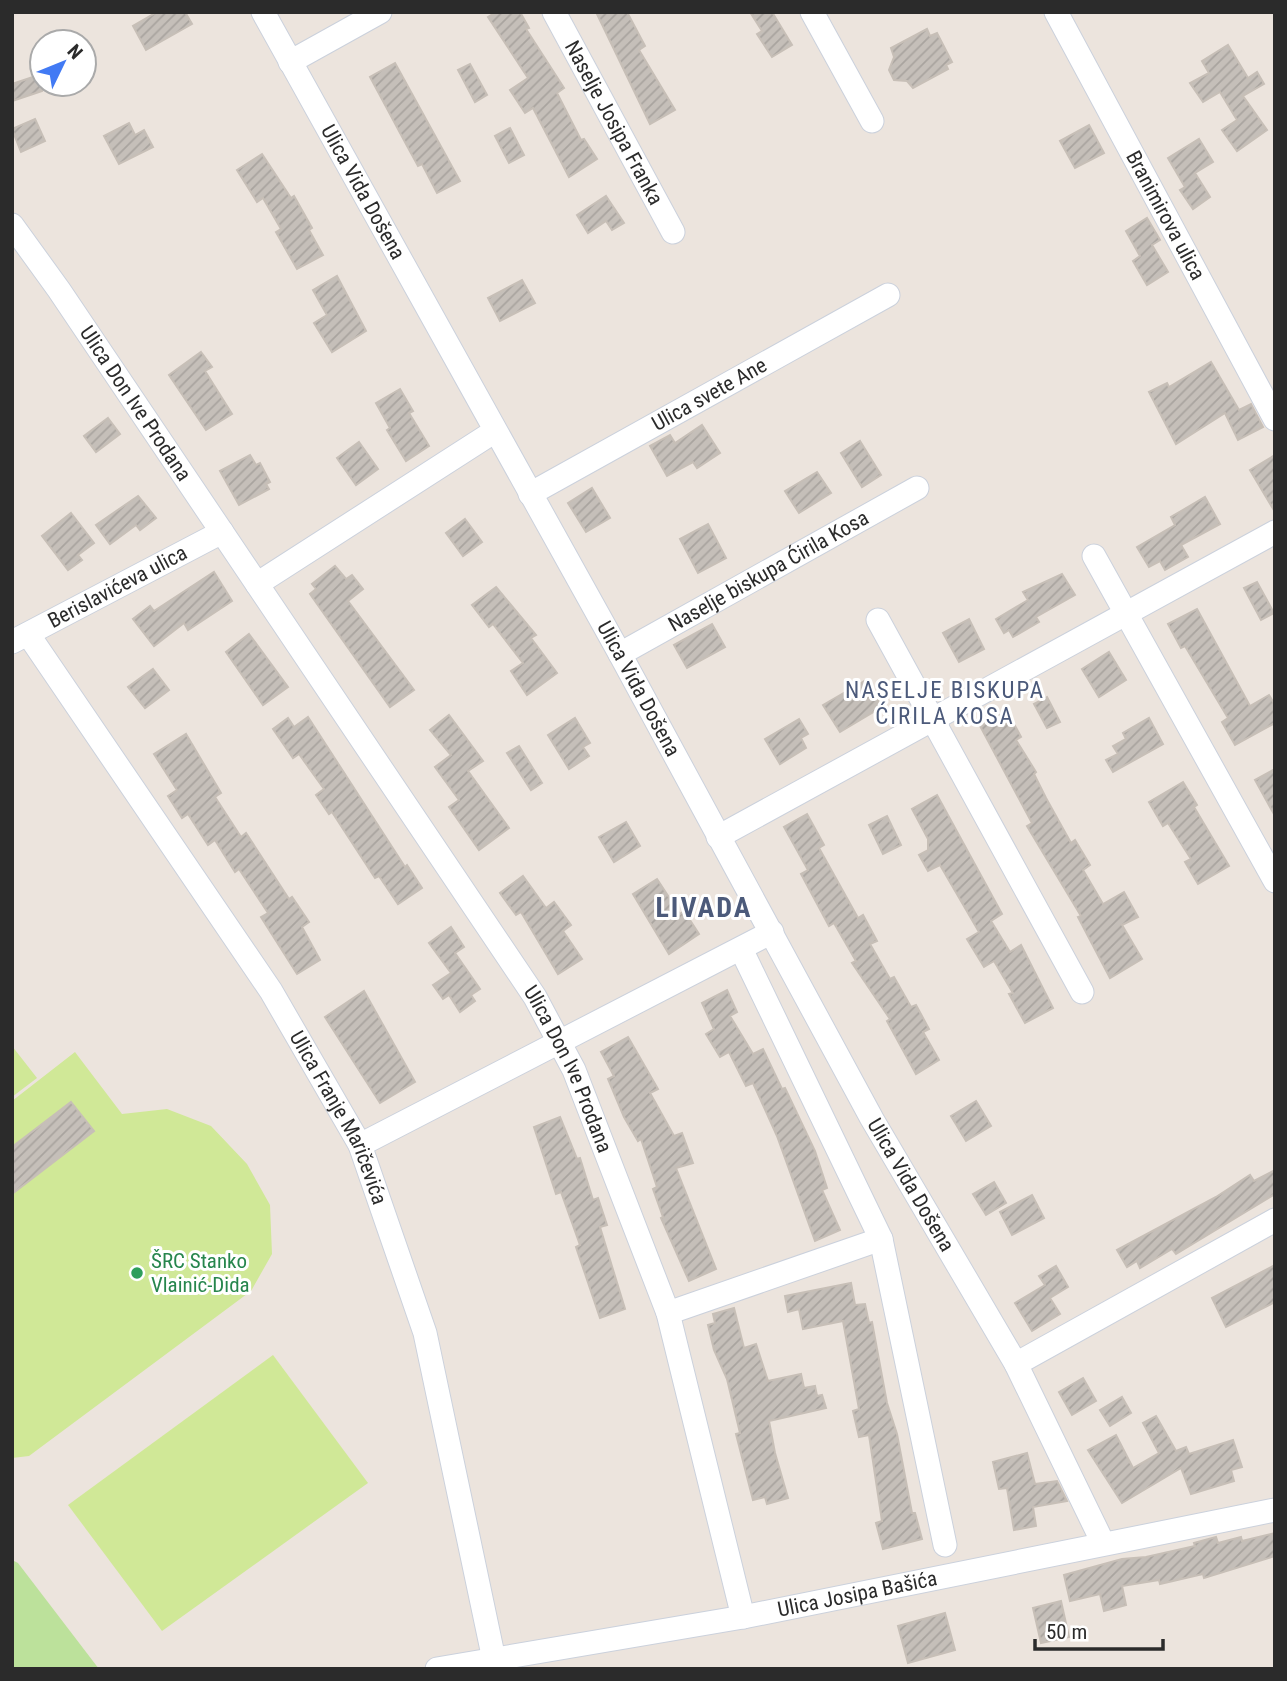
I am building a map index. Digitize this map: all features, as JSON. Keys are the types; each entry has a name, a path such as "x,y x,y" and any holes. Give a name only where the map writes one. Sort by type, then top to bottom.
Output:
{"street":[{"name":"Ulica Vida Došena","path":"263,12 620,654 873,1119 1016,1364 1103,1543"},
{"path":"290,62 380,12"},
{"name":"Naselje Josipa Franka","path":"554,12 673,232"},
{"path":"812,12 872,121"},
{"name":"Branimirova ulica","path":"1056,12 1275,419"},
{"name":"Ulica Don Ive Prodana","path":"12,225 535,997 562,1043 668,1313 743,1617"},
{"name":"Ulica svete Ane","path":"530,494 888,295"},
{"path":"257,584 495,431"},
{"name":"Naselje biskupa Ćirila Kosa","path":"620,654 917,488"},
{"name":"Berislavićeva ulica","path":"20,638 222,532"},
{"path":"718,837 1275,532"},
{"path":"1094,556 1275,881"},
{"path":"878,620 1082,992"},
{"name":"Ulica Franje Maričevića","path":"20,638 271,991 360,1145 425,1333 495,1663"},
{"path":"360,1145 562,1043 772,932"},
{"name":"Ulica Vida Došena","path":"741,949 881,1238 946,1545"},
{"path":"1016,1364 1275,1220"},
{"path":"668,1313 881,1238"},
{"name":"Ulica Josipa Bašića","path":"437,1669 495,1663 743,1617 1275,1510"}],"green space":[{"path":"12,1046 37,1078 12,1097"},
{"name":"ŠRC Stanko Vlainić-Dida","path":"75,1052 122,1114 167,1109 211,1126 247,1164 270,1205 272,1254 251,1291 29,1456 12,1458 12,1101"},
{"path":"273,1355 368,1483 162,1631 68,1505"},
{"path":"12,1560 18,1563 99,1669 12,1669"}],"building":[{"path":"157,12 185,12 192,24 146,50 133,26"},
{"path":"496,12 520,12 529,28 526,29 564,88 557,93 581,140 584,139 597,159 569,177 533,108 525,113 510,90 528,78 488,17"},
{"path":"596,12 627,12 645,46 639,50 675,110 650,124"},
{"path":"750,12 772,12 792,45 772,57 757,34 762,31"},
{"path":"927,29 930,36 937,33 952,62 946,65 948,69 913,88 907,81 894,80 889,70 894,57 891,48"},
{"path":"1228,45 1248,78 1257,72 1264,84 1243,96 1267,130 1237,151 1222,130 1237,120 1220,92 1203,102 1190,83 1209,73 1202,61"},
{"path":"395,63 460,181 437,193 422,164 418,166 370,77"},
{"path":"470,64 487,95 475,102 458,70"},
{"path":"28,79 28,96 12,101 12,84"},
{"path":"35,119 45,141 21,152 12,129"},
{"path":"129,123 135,135 144,130 153,147 119,164 104,136"},
{"path":"1089,125 1104,153 1075,168 1060,141"},
{"path":"510,128 524,155 509,163 495,136"},
{"path":"1199,139 1213,162 1195,173 1210,197 1193,209 1180,190 1185,187 1168,158"},
{"path":"262,154 291,198 294,196 323,255 297,269 276,232 281,229 263,198 257,202 237,170"},
{"path":"606,196 624,223 612,230 606,221 588,233 577,215"},
{"path":"1147,218 1160,240 1152,245 1168,272 1147,285 1133,261 1140,256 1126,231"},
{"path":"337,276 366,331 332,352 314,323 327,315 313,290"},
{"path":"522,280 535,303 500,321 488,298"},
{"path":"201,352 212,367 205,371 232,414 206,430 169,375"},
{"path":"1211,362 1239,410 1251,404 1263,427 1238,440 1225,413 1176,444 1149,392 1167,383 1169,387"},
{"path":"400,389 413,411 409,413 429,446 406,461 387,430 390,428 376,403"},
{"path":"108,418 120,434 96,452 84,436"},
{"path":"702,425 720,453 697,468 693,462 667,476 650,446 670,435 675,443"},
{"path":"860,441 881,475 862,487 841,453"},
{"path":"359,442 378,469 356,485 337,458"},
{"path":"250,455 256,465 260,463 270,482 266,484 269,489 239,505 220,471"},
{"path":"1275,455 1275,512 1250,470"},
{"path":"817,472 831,493 799,513 785,491"},
{"path":"592,488 610,518 586,532 568,503"},
{"path":"138,496 156,518 140,530 136,525 110,544 96,525"},
{"path":"1205,497 1220,524 1181,545 1188,557 1165,570 1160,561 1149,567 1137,547 1175,525 1171,517"},
{"path":"71,513 94,543 78,555 82,560 68,570 42,536"},
{"path":"465,519 482,542 463,556 446,533"},
{"path":"708,524 726,558 698,573 680,539"},
{"path":"335,566 346,579 352,575 363,589 348,601 414,690 390,707 310,594 316,589 312,584"},
{"path":"214,572 232,601 188,630 184,623 154,646 133,619 150,606 154,611"},
{"path":"1062,574 1075,595 1036,617 1039,622 1013,637 1009,630 1004,633 996,619 1028,600 1023,592"},
{"path":"1257,582 1274,613 1261,620 1244,588"},
{"path":"496,587 536,635 531,638 557,673 527,695 511,671 523,663 493,624 489,627 472,605"},
{"path":"1197,609 1250,706 1269,695 1275,705 1275,723 1235,745 1222,722 1228,718 1185,646 1181,648 1168,624"},
{"path":"969,619 984,649 959,662 943,633"},
{"path":"712,624 725,647 687,668 674,645"},
{"path":"249,634 288,687 263,705 226,652"},
{"path":"1109,652 1126,680 1099,697 1082,669"},
{"path":"153,669 169,690 145,708 128,687"},
{"path":"866,680 882,707 840,732 823,705"},
{"path":"1047,697 1060,722 1047,728 1034,704"},
{"path":"1007,711 1021,737 1016,740 1036,772 1034,774 1046,798 1071,843 1075,840 1090,865 1083,870 1103,904 1124,892 1138,917 1122,925 1142,959 1110,978 1078,917 1081,916 1027,826 1032,823 980,726"},
{"path":"449,715 483,761 468,771 509,828 479,850 449,807 459,800 435,767 451,755 430,730"},
{"path":"308,717 405,867 407,865 422,888 398,904 379,876 375,878 332,812 329,814 316,795 324,789 299,754 293,758 273,729 288,718 294,727"},
{"path":"575,718 590,743 583,747 589,756 569,769 548,735"},
{"path":"1149,718 1163,744 1113,772 1106,760 1118,754 1113,746 1126,739 1123,733"},
{"path":"799,719 808,734 801,738 806,748 780,764 765,739"},
{"path":"186,734 221,793 215,797 241,837 246,833 289,899 292,897 309,922 302,927 320,960 297,974 261,917 268,913 239,869 235,872 215,840 208,845 188,814 182,818 168,796 177,790 154,754"},
{"path":"519,746 542,783 531,790 507,753"},
{"path":"1275,769 1275,816 1255,780"},
{"path":"1183,782 1197,805 1194,807 1229,866 1198,884 1185,862 1191,859 1168,823 1163,826 1149,802"},
{"path":"937,795 1002,914 991,921 1010,952 1021,945 1053,1008 1025,1023 1009,994 1013,993 994,961 984,967 967,939 979,932 940,865 928,871 919,855 928,850 928,839 912,809"},
{"path":"807,814 824,845 819,848 858,918 863,915 877,941 870,944 890,979 894,977 911,1007 916,1005 929,1029 923,1032 939,1060 916,1074 887,1021 890,1019 852,963 856,961 834,923 829,926 801,874 808,870 784,827"},
{"path":"887,816 901,845 883,854 869,825"},
{"path":"626,822 640,846 614,862 599,837"},
{"path":"523,876 546,908 554,902 571,925 563,931 582,959 558,974 521,912 516,915 500,893"},
{"path":"657,879 680,914 684,911 699,934 669,954 633,894"},
{"path":"451,927 464,947 455,953 480,989 471,995 475,1001 460,1012 449,995 443,999 433,985 451,973 429,943"},
{"path":"727,990 737,1012 730,1016 753,1054 763,1049 815,1151 827,1188 822,1190 840,1230 815,1241 777,1136 753,1083 746,1086 729,1052 720,1057 706,1034 714,1029 702,1003"},
{"path":"364,991 415,1082 380,1103 325,1017"},
{"path":"628,1037 658,1089 650,1093 674,1136 682,1133 693,1163 676,1168 716,1269 689,1281 661,1218 663,1217 653,1189 657,1187 641,1139 638,1141 624,1117 608,1079 614,1076 601,1052"},
{"path":"976,1101 991,1126 966,1141 951,1116"},
{"path":"71,1102 94,1131 12,1194 12,1147"},
{"path":"560,1117 577,1159 580,1158 593,1200 598,1198 607,1225 600,1227 625,1309 600,1318 576,1247 580,1245 561,1192 556,1194 534,1127"},
{"path":"1275,1170 1275,1194 1176,1254 1172,1249 1140,1268 1137,1261 1127,1267 1117,1250 1216,1197 1250,1175 1254,1181"},
{"path":"994,1182 1006,1203 986,1215 973,1194"},
{"path":"1032,1195 1044,1218 1012,1235 1000,1212"},
{"path":"1275,1265 1275,1302 1226,1327 1212,1298"},
{"path":"1056,1266 1068,1287 1050,1298 1060,1314 1032,1331 1015,1303 1045,1285 1039,1276"},
{"path":"851,1283 855,1305 865,1304 869,1323 872,1322 912,1513 915,1513 922,1539 883,1549 876,1523 882,1521 869,1435 859,1437 853,1411 859,1409 843,1321 803,1329 799,1309 788,1312 785,1296"},
{"path":"734,1308 744,1348 756,1344 768,1381 801,1374 804,1388 815,1386 817,1396 822,1395 826,1408 769,1421 788,1498 767,1504 765,1497 753,1500 736,1434 740,1433 727,1379 714,1350 708,1325 715,1323 713,1314"},
{"path":"1083,1378 1096,1401 1072,1415 1059,1392"},
{"path":"1122,1397 1131,1413 1110,1426 1100,1410"},
{"path":"1156,1416 1176,1451 1186,1447 1189,1454 1233,1440 1242,1467 1231,1470 1234,1481 1191,1494 1181,1468 1122,1503 1088,1450 1116,1435 1133,1468 1159,1453 1143,1423"},
{"path":"1027,1453 1035,1484 1057,1481 1067,1501 1033,1507 1036,1526 1014,1530 1007,1488 999,1489 993,1462"},
{"path":"1275,1533 1275,1556 1204,1578 1203,1574 1160,1584 1159,1580 1122,1586 1126,1605 1104,1611 1100,1594 1070,1601 1064,1575 1122,1559 1146,1557 1195,1546 1194,1543 1216,1537 1218,1543 1241,1537 1242,1541"},
{"path":"1061,1601 1069,1637 1041,1643 1033,1608"},
{"path":"945,1613 955,1650 908,1663 898,1626"}],"place":[{"name":"ŠRC Stanko Vlainić-Dida","path":"137,1273"}],"district":[{"name":"NASELJE BISKUPA ĆIRILA KOSA","path":"945,703"},
{"name":"LIVADA","path":"704,907"}]}
